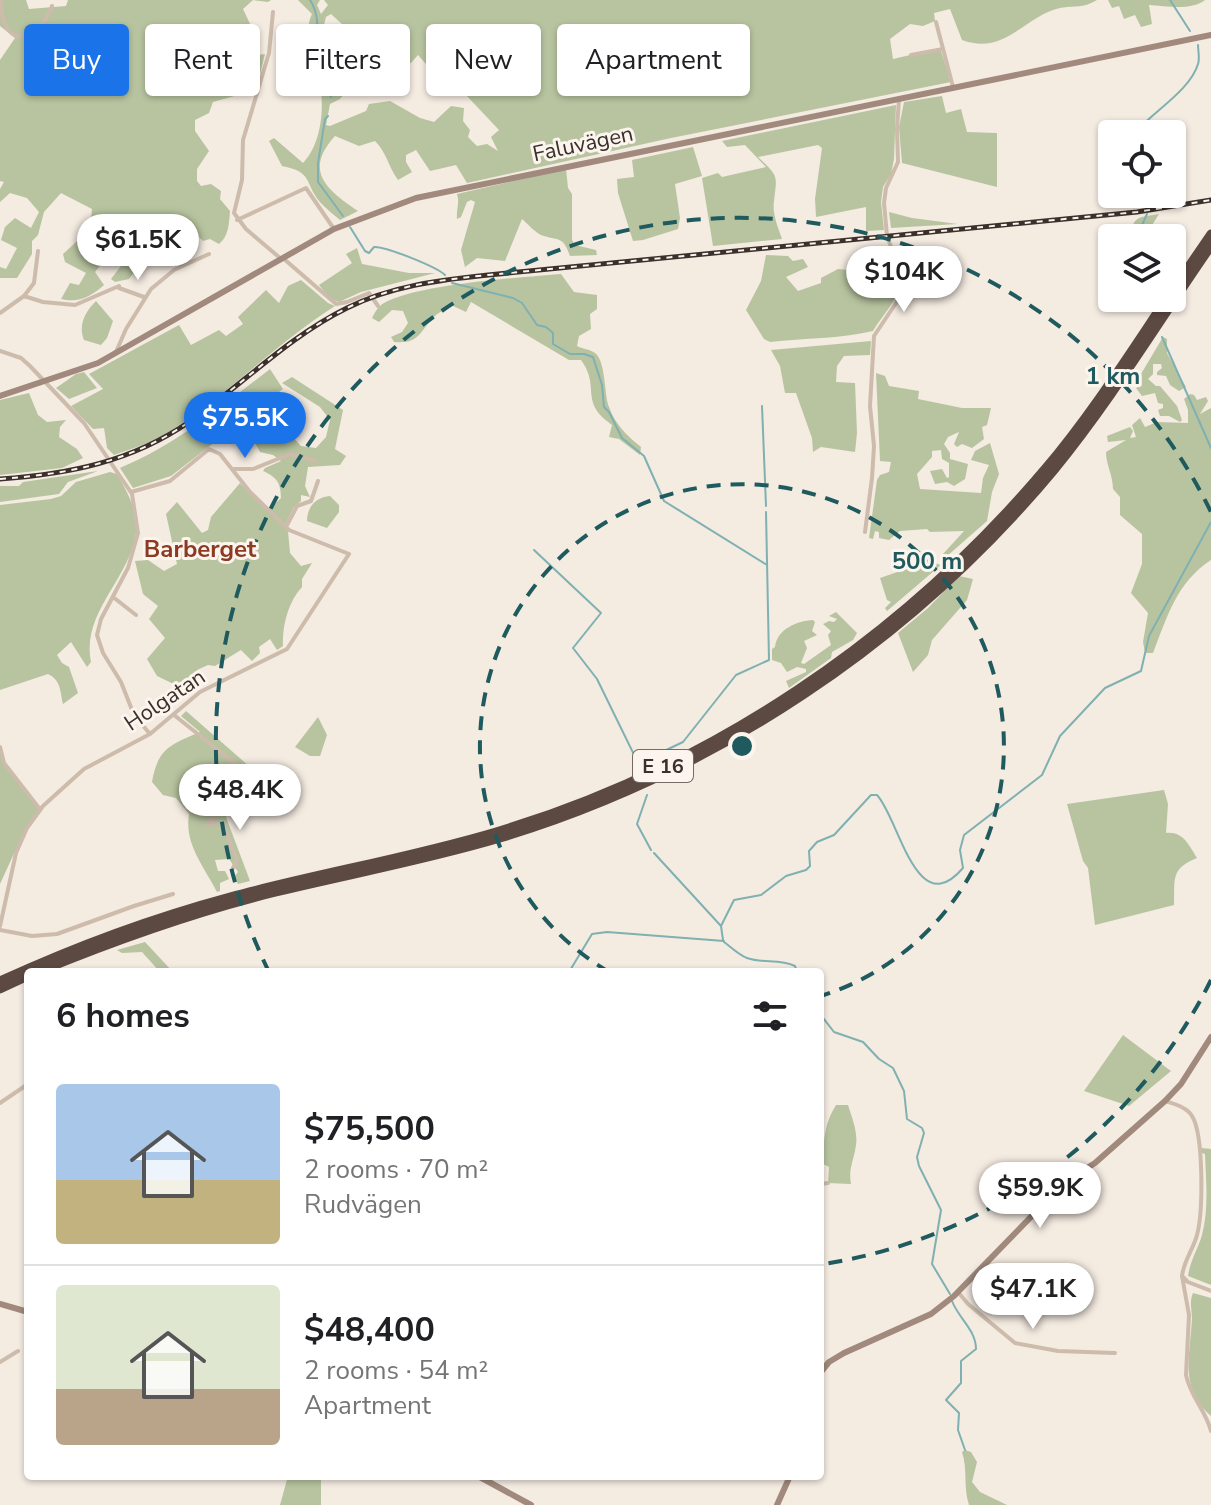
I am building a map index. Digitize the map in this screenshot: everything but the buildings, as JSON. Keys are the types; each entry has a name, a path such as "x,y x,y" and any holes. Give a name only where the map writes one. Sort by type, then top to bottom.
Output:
{"highway":[{"path":"1186,271 1211,234"},
{"name":"E 16","path":"48,968 136,933 229,904 431,856 535,827 640,785 699,757 778,712 855,658 919,607 1027,501 1089,425 1211,246"},
{"name":"E 16","path":"31,968 111,935 215,901 441,847 533,820 638,779 732,730 852,652 915,601 987,534 1073,434 1157,312"},
{"name":"E 16","path":"0,981 24,971"},
{"path":"0,989 24,978"}],"street":[{"path":"1,0 1,13 8,31 14,36 27,38 36,33 47,19 52,6"},
{"path":"273,12 269,53 243,140 242,180 234,213 237,220 330,301 341,304 369,293 378,306"},
{"path":"936,22 953,87"},
{"name":"Faluvägen","path":"0,396 98,363 281,258 373,212 438,193 1211,35"},
{"path":"911,55 943,49"},
{"path":"865,532 874,446 870,406 874,336 902,294 904,282 887,236 884,203 886,188 898,162 899,98"},
{"path":"237,220 306,188 334,229"},
{"path":"0,313 24,296 34,283 38,251"},
{"path":"116,353 145,297 161,278 209,254"},
{"path":"24,296 43,302 75,305 118,286 145,297"},
{"path":"0,351 21,358 84,423 131,492 138,533 128,568 98,628 99,644 121,682 134,715 150,734"},
{"path":"131,492 170,481 209,449 220,454 250,492 286,527 297,506 311,501 318,481"},
{"path":"234,469 253,469 290,454 315,461"},
{"name":"Holgatan","path":"0,928 16,853 40,809 84,769 150,734 200,692 287,649 349,554 286,527"},
{"path":"112,596 136,615"},
{"path":"174,715 253,778 208,823 223,824 237,860 233,868"},
{"path":"0,747 4,763 40,809"},
{"path":"0,928 32,936 57,934 173,894"},
{"path":"824,1368 844,1353 931,1314 958,1292 1064,1183 1095,1163 1165,1101 1181,1084 1211,1037"},
{"path":"0,1103 24,1087"},
{"path":"1165,1101 1188,1111 1197,1127 1201,1217 1182,1276 1189,1315 1186,1375 1211,1431"},
{"path":"824,1184 828,1183"},
{"path":"1182,1276 1188,1282 1211,1291"},
{"path":"958,1292 1015,1343 1058,1351 1115,1353"},
{"path":"0,1304 24,1311"},
{"path":"0,1362 18,1351"},
{"path":"485,1480 531,1505"},
{"path":"777,1505 788,1480"}],"green space":[{"path":"0,0 26,0 29,9 66,6 68,0 253,0 243,9 250,24 145,24 145,96 234,96 213,102 209,113 195,120 195,131 209,151 197,169 197,181 201,186 211,184 221,191 220,199 230,211 227,233 222,241 219,244 210,239 203,241 189,227 176,222 171,234 155,244 129,279 115,282 111,279 121,266 107,257 95,272 104,285 84,298 61,299 70,283 79,285 86,273 65,262 63,254 90,229 92,209 61,193 44,212 38,235 32,241 32,254 17,278 0,278 0,267 6,269 17,248 1,240 5,227 15,218 31,228 39,212 27,198 10,193 0,202 0,189 4,182 0,181 0,60 15,38 0,26"},
{"path":"298,0 320,0 317,5 321,14 328,5 324,0 1097,0 1087,5 1047,12 1014,33 990,43 962,40 950,9 934,13 935,21 923,26 910,24 890,39 893,59 940,48 951,82 467,183 456,165 430,171 416,150 406,155 412,172 398,180 375,141 359,146 335,136 326,148 320,170 329,187 358,211 340,220 319,201 299,171 282,166 269,141 274,138 303,163 317,140 321,96 342,96 330,104 326,125 366,111 369,104 390,101 420,118 434,122 451,106 464,108 463,121 470,130 468,137 477,146 487,144 498,151 491,137 499,130 467,96 541,96 541,24 426,24 426,64 418,55 410,63 410,24 343,24 331,14 326,17 325,24 310,24 312,14"},
{"path":"1108,0 1205,0 1185,7 1149,5 1152,24 1141,27 1135,15 1124,19 1119,6 1112,8"},
{"path":"265,54 260,74 260,55"},
{"path":"942,96 946,113 961,109 967,132 997,133 997,187 902,163 899,127 904,102"},
{"path":"896,105 894,159 891,174 883,187 881,202 884,230 866,231 866,207 816,217 815,199 822,148 818,145 758,157 775,177 774,211 782,239 713,246 702,178 718,173 722,177 766,167 745,145 727,147 722,141"},
{"path":"693,147 702,176 675,184 680,218 678,229 633,241 618,193 617,179 634,177 632,160"},
{"path":"566,169 568,188 572,194 572,240 575,245 596,250 597,255 570,256 563,242 541,235 522,219 505,261 477,258 465,267 461,250 475,202 467,202 461,217 457,219 457,194"},
{"path":"889,212 912,218 958,224 891,228"},
{"path":"1159,214 1153,224 1134,224 1145,216"},
{"path":"357,248 362,264 409,273 435,273 361,292 339,302 330,299 319,285 352,263 346,254"},
{"path":"766,255 788,256 793,261 803,259 808,267 786,277 798,291 821,283 821,278 838,269 866,272 884,267 896,268 897,294 873,331 770,342 764,339 746,310 761,281"},
{"path":"561,274 574,292 597,295 597,309 590,314 591,329 579,336 577,346 599,357 607,402 622,429 641,447 640,455 619,439 609,437 612,425 594,405 589,375 581,360 569,360 471,302 466,312 451,305 418,336 403,342 394,342 391,337 402,332 408,323 403,311 392,310 379,322 372,318 379,307 412,293 465,283"},
{"path":"301,280 335,306 209,404 160,437 114,455 107,448 104,428 93,429 71,406 103,389 89,374 179,325 191,345 219,330 226,336 243,324 238,317 266,290 279,303 288,286"},
{"path":"96,301 113,321 101,345 84,340 82,334 84,319"},
{"path":"1163,337 1167,339 1167,353 1186,387 1179,391 1170,385 1166,376 1157,375 1161,364 1153,364 1153,374 1148,379 1160,386 1177,406 1180,422 1169,416 1160,416 1158,410 1163,408 1163,404 1158,403 1155,393 1142,396 1136,388 1141,386 1141,374"},
{"path":"871,341 870,355 844,356 837,366 836,382 855,383 855,452 821,447 813,452 812,438 796,393 785,393 780,366 771,350"},
{"path":"270,369 283,389 171,476 133,488 120,468 179,436"},
{"path":"84,372 97,388 69,399 56,388 76,374"},
{"path":"876,373 885,376 889,386 919,391 918,399 962,408 991,408 987,425 982,427 984,439 972,448 962,444 957,447 954,444 959,432 948,437 944,444 950,459 968,464 965,479 954,486 947,482 935,484 930,471 942,469 949,477 949,463 942,459 941,450 932,451 932,457 917,474 920,489 981,493 989,465 971,460 975,451 990,443 999,474 987,521 946,557 943,554 964,531 900,531 889,540 879,538 879,532 875,531 873,539 869,538 877,480 880,475 889,472 891,462 880,461"},
{"path":"292,377 343,410 335,449 346,456 340,465 308,467 305,486 310,497 301,495 301,501 294,507 285,525 269,509 281,498 279,484 263,471 281,461 260,452 244,423 266,408 301,446 316,448 326,437 330,420 320,407 282,383"},
{"path":"29,393 38,415 47,422 66,420 60,427 59,437 77,449 83,458 62,468 0,475 0,400"},
{"path":"1190,394 1197,400 1206,397 1208,401 1200,414 1211,408 1211,560 1181,590 1153,653 1145,653 1143,642 1148,613 1131,593 1142,564 1142,534 1120,515 1120,497 1113,489 1106,457 1106,452 1126,440 1108,442 1107,436 1130,427 1133,431 1130,438 1136,437 1132,425 1140,418 1145,427 1157,422 1188,423 1184,399"},
{"path":"98,471 68,482 59,494 0,502 0,486 19,486 23,482"},
{"path":"110,472 117,474 128,495 136,518 136,533 125,566 93,628 91,662 87,667 71,642 57,655 69,667 78,693 63,704 58,683 48,674 0,690 0,505 61,496 76,482"},
{"path":"240,483 288,531 290,553 301,566 312,563 287,615 283,646 277,650 270,639 259,647 260,653 252,661 241,650 215,666 208,665 197,670 184,689 157,676 147,659 165,638 149,619 158,606 143,594 135,561 148,560 164,571 177,564 166,514 177,502 202,533 208,530 211,517"},
{"path":"330,496 339,505 339,512 327,528 307,521 313,504 320,498"},
{"path":"929,561 941,565 887,611 885,608 891,602 887,600 880,578"},
{"path":"959,576 973,579 967,600 932,640 928,655 913,672 898,633"},
{"path":"836,612 857,633 853,640 832,652 831,658 789,688 786,681 806,672 806,669 797,667 787,672 781,663 772,660 772,649 780,635 794,624 815,622 812,631 817,635 804,641 807,648 801,663 804,664 831,645 828,635 831,631 823,624 834,622 837,619 829,616"},
{"path":"186,711 274,788 255,780 251,790 261,813 249,800 236,801 238,806 226,817 250,881 238,884 234,877 238,872 229,859 215,860 218,871 225,871 229,879 220,883 220,891 217,892 192,845 189,814 176,798 163,795 152,782 158,762 167,749 200,732 181,716"},
{"path":"318,717 327,735 320,756 310,756 295,747"},
{"path":"0,749 4,763 40,809 17,847 0,884"},
{"path":"1164,790 1168,804 1166,833 1181,837 1197,858 1178,871 1174,905 1095,925 1088,868 1083,861 1067,804"},
{"path":"145,942 169,968 156,968 142,952 122,953 117,950"},
{"path":"1123,1035 1171,1071 1129,1106 1084,1091"},
{"path":"836,1105 848,1105 856,1145 851,1184 828,1183 829,1167 824,1164 824,1141"},
{"path":"1201,1148 1211,1149 1211,1285 1188,1276 1206,1215 1205,1154"},
{"path":"1193,1293 1211,1298 1211,1416 1194,1394 1190,1383"},
{"path":"962,1452 971,1452 977,1462 972,1482 980,1492 1007,1505 969,1505"},
{"path":"287,1480 321,1480 321,1505 280,1505"}],"waterway":[{"path":"310,0 317,23 318,67 331,97"},
{"path":"1170,0 1190,31"},
{"path":"1149,120 1194,74 1199,57 1198,45"},
{"path":"328,116 318,163 318,182 343,216"},
{"path":"1142,224 1147,214"},
{"path":"350,227 365,251 369,253 374,247 389,250 422,262 445,275"},
{"path":"452,283 513,298 522,303 537,325 553,333 553,344 570,354 593,357 602,385 604,407 622,438 644,456 664,501 767,565"},
{"path":"1162,337 1211,448"},
{"path":"762,406 766,506"},
{"path":"639,763 683,742 736,675 769,660 766,512"},
{"path":"721,926 734,900 761,895 786,876 806,870 810,866 809,851 817,842 834,835 871,795 877,795 885,807 921,875 933,883 947,882 963,868 960,850 964,835 1042,775 1060,736 1105,688 1141,671 1149,636 1211,522"},
{"path":"534,550 601,613 573,648 597,679 642,771"},
{"path":"647,795 637,824 651,850"},
{"path":"654,853 721,926 723,940"},
{"path":"571,968 592,934 607,932 724,941"},
{"path":"724,942 747,958 789,964 796,968"},
{"path":"824,1019 834,1032 863,1042 893,1068 904,1091 907,1119 922,1128 924,1133 917,1157 919,1166 941,1210 932,1264 950,1294"},
{"path":"952,1301 970,1330 976,1349 961,1361 961,1383 946,1400 959,1413 958,1430 965,1450"}],"railway":[{"path":"0,479 50,474 99,464 145,447 209,408 285,347 325,320 364,300 416,285 488,275 1137,212 1211,200"}],"district":[{"name":"Barberget","path":"200,549"}]}
